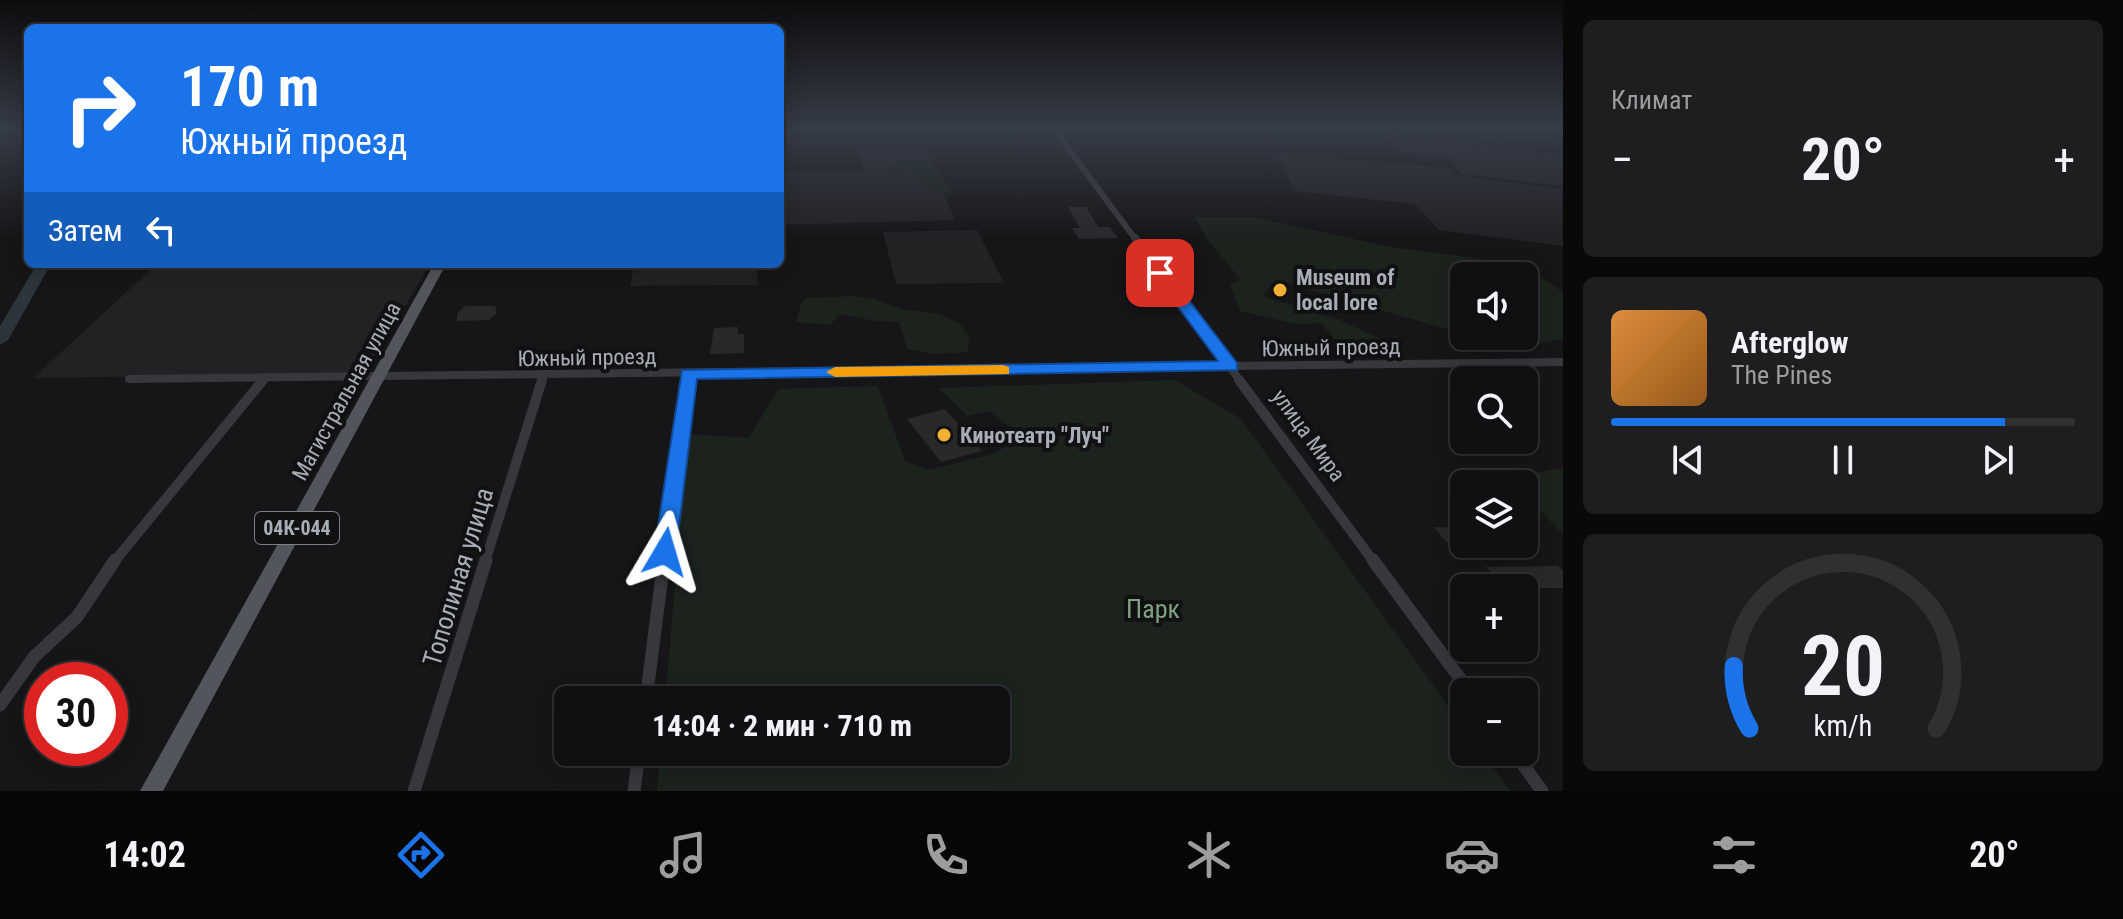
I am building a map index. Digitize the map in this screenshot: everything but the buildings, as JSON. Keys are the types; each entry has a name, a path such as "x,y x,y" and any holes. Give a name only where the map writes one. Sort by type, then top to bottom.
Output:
{"main road":[{"name":"Магистральная улица","path":"151,791 438,268"}],"street":[{"name":"улица Мира","path":"1081,165 1460,678"},
{"name":"Южный проезд","path":"129,379 1563,362"},
{"path":"648,686 689,373"},
{"name":"Тополиная улица","path":"414,791 544,375"},
{"path":"0,705 34,657 77,617 101,578 264,379"},
{"path":"634,791 637,766"},
{"path":"1524,766 1542,791"}],"shaded area":[{"path":"862,165 933,165 955,220 784,225 784,171 863,171"},
{"path":"1282,165 1449,168 1455,175 1562,189 1563,246 1439,230 1415,204 1295,191"},
{"path":"1455,165 1563,165 1563,186 1461,174"},
{"path":"977,230 1004,283 896,284 883,232"},
{"path":"153,268 428,268 366,373 33,378"},
{"path":"633,268 757,268 757,285 630,286"}],"green space":[{"path":"892,165 932,165 951,189 950,194 932,191 919,183 923,178 888,169"},
{"path":"1195,217 1251,217 1391,247 1492,262 1450,262 1450,330 1276,280 1262,296 1337,319 1407,351 1347,353 1321,323 1295,324 1240,311 1230,285 1240,279 1206,238"},
{"path":"1538,275 1563,292 1563,339 1538,344"},
{"path":"854,296 874,299 905,310 940,314 959,323 969,336 968,352 934,354 907,349 899,322 840,314 830,325 796,322 802,301 807,298"},
{"name":"Парк","path":"1175,380 1241,419 1450,709 1450,766 1492,766 1510,791 657,791 659,766 1010,766 1010,686 666,686 688,434 749,438 778,389 878,386 905,461 929,470 993,454 1022,437 989,411 967,416 939,388"},
{"path":"1563,468 1563,534 1538,508 1538,472"}],"waterway":[{"path":"0,340 42,268"}],"slow traffic":[{"path":"835,372 1003,370"}],"place":[{"name":"Museum of local lore","path":"1280,290"},
{"name":"Кинотеатр \"Луч\"","path":"944,435"}],"route":[{"path":"665,552 689,373 1231,366 1160,273"}]}
